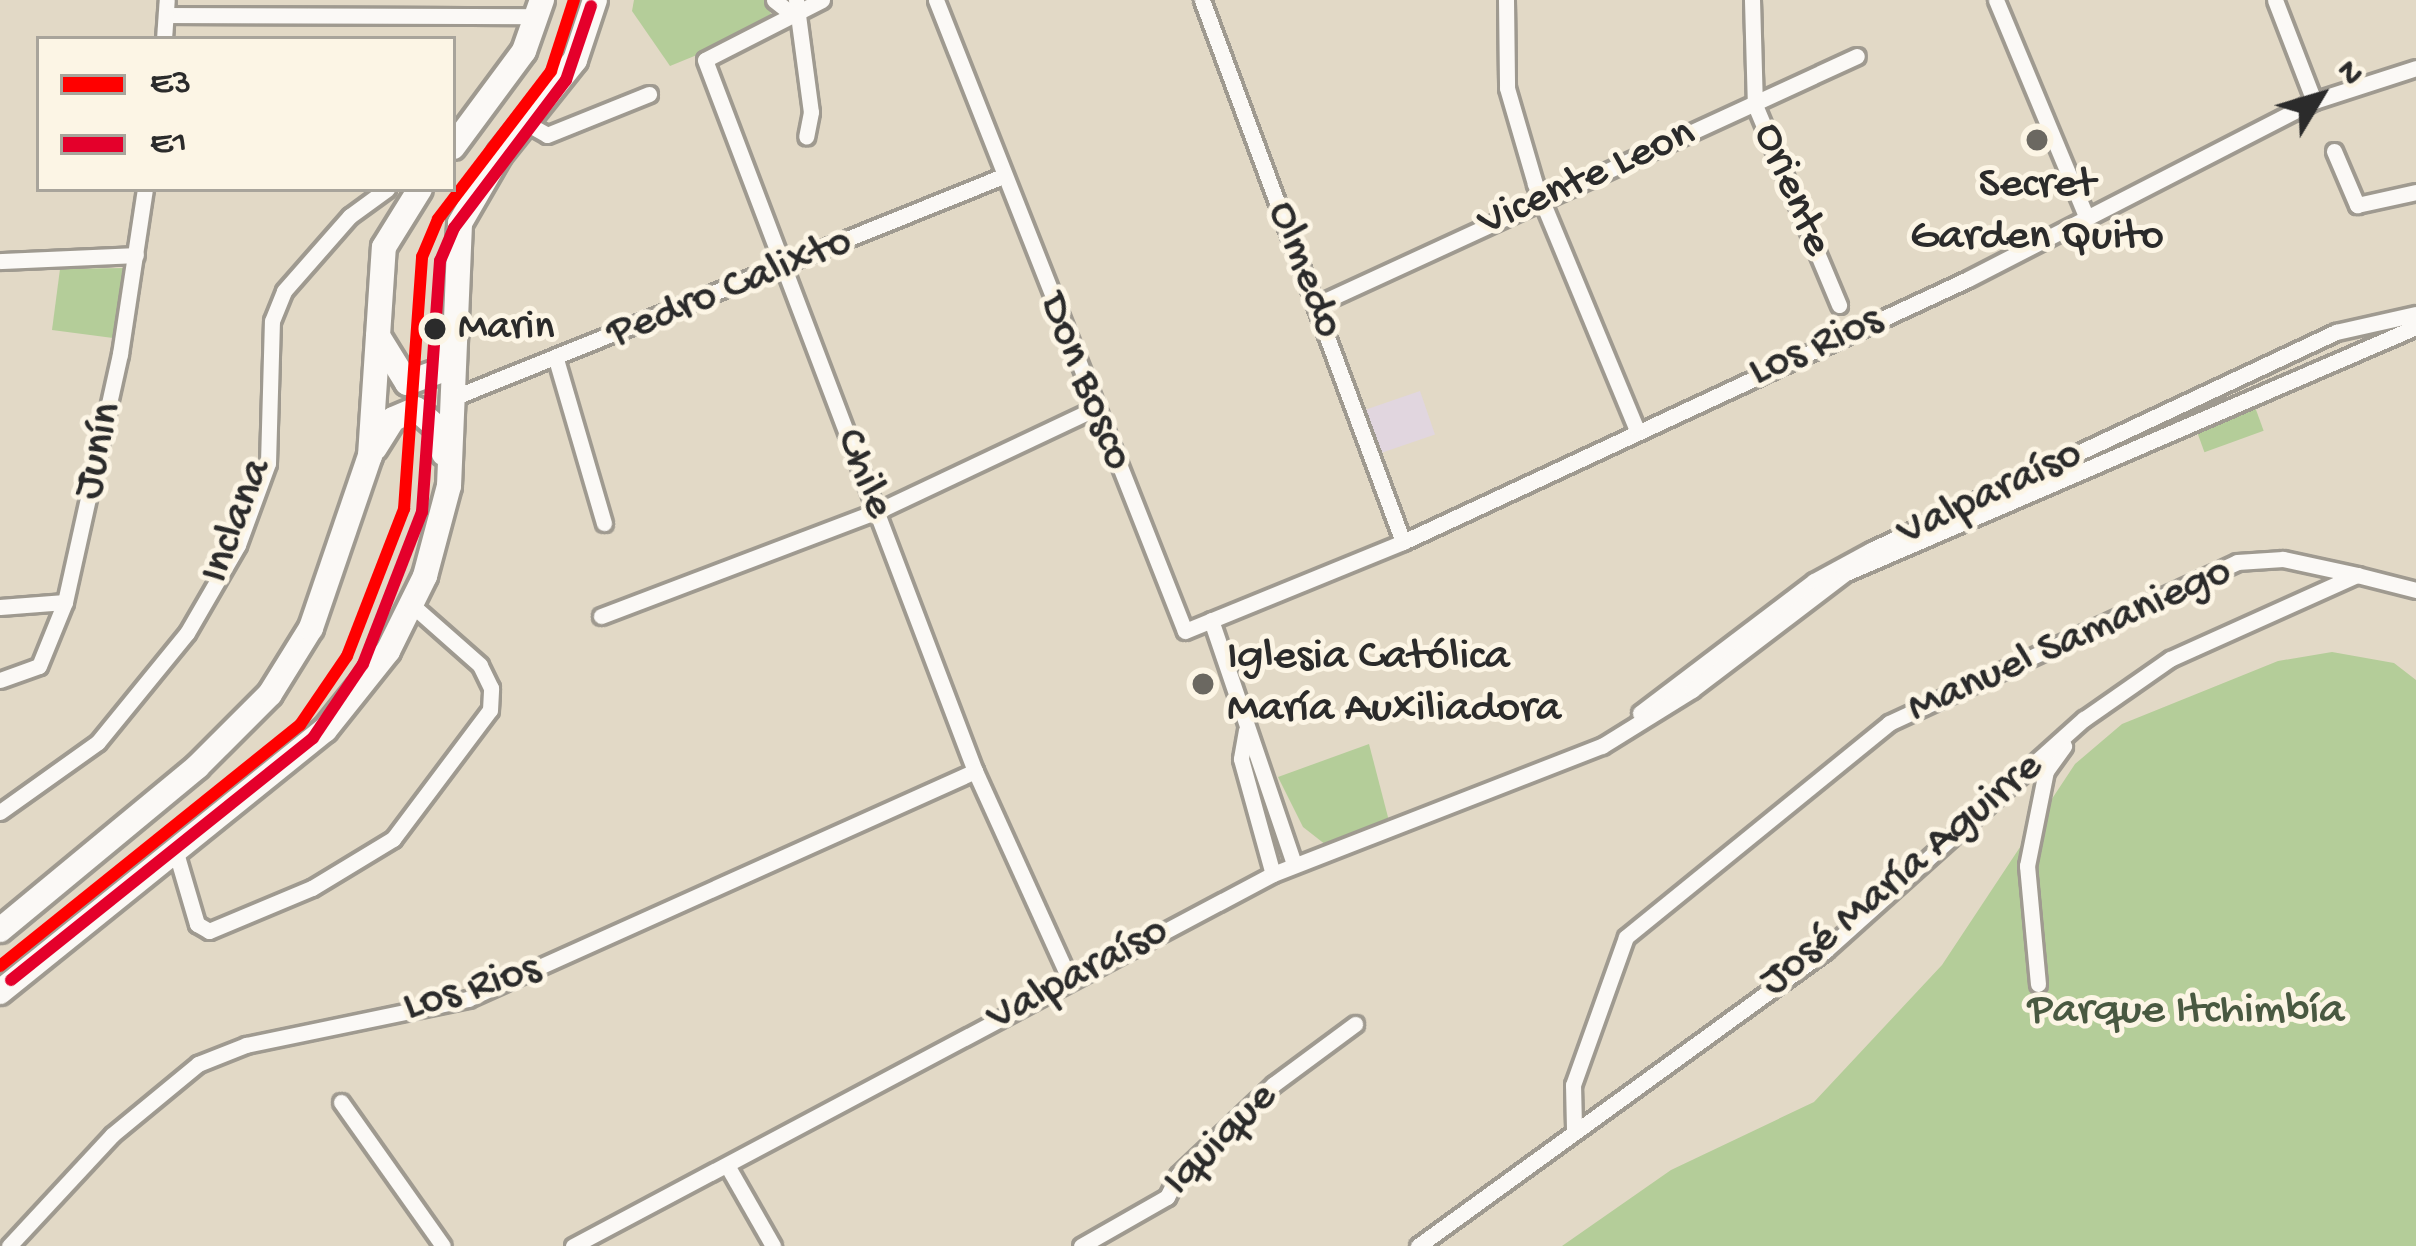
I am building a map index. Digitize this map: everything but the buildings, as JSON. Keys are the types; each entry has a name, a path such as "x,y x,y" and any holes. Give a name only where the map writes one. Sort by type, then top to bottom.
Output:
{"main road":[{"path":"0,992 177,856 325,730 359,693 413,606 449,486 455,397 451,330 460,223 524,122 575,59 595,0"},
{"path":"456,141 524,51 540,8"},
{"path":"370,456 384,247 418,192"},
{"path":"376,328 386,359 407,382 440,370 451,330"},
{"path":"0,930 197,766 270,694 311,628 370,456 393,419 416,409 439,429 449,486"}],"street":[{"path":"774,0 794,7 822,0"},
{"name":"Don Bosco","path":"936,0 1185,632 1211,620"},
{"name":"Olmedo","path":"1202,0 1403,542"},
{"path":"1505,0 1507,88 1539,197 1636,428"},
{"name":"Oriente","path":"1752,0 1755,105 1839,305"},
{"path":"1996,0 2087,219"},
{"path":"2275,0 2314,101"},
{"path":"794,7 808,77 806,137"},
{"name":"Chile","path":"794,7 705,60 780,270 878,511 975,772 1068,976"},
{"path":"167,8 540,8"},
{"name":"Vicente Leon","path":"1318,304 1539,197 1857,56"},
{"name":"Los Rios","path":"1211,620 1403,542 2087,219 2314,101 2416,68"},
{"path":"524,122 547,135 649,94"},
{"path":"2335,151 2357,205 2416,191"},
{"name":"Pedro Calixto","path":"455,397 1004,176"},
{"name":"Junín","path":"0,680 39,666 65,602 145,192"},
{"name":"Inclana","path":"0,812 98,742 187,634 238,544 268,463 272,321 284,291 350,216 383,192"},
{"path":"0,261 136,255"},
{"name":"Valparaíso","path":"1602,746 1678,680 1856,557 2336,332 2416,314"},
{"name":"Valparaíso","path":"572,1246 728,1167 1068,976 1273,874 1602,746 1692,690 1844,574 2416,327"},
{"path":"556,359 604,523"},
{"path":"601,616 878,511 1094,409"},
{"name":"Manuel Samaniego","path":"1574,1128 1573,1085 1626,937 1889,723 2237,562 2283,559 2357,575"},
{"path":"2357,575 2416,590"},
{"name":"José María Aguirre","path":"1418,1246 1574,1128 1825,951 2084,719 2228,627 2357,575"},
{"path":"0,607 65,602"},
{"path":"177,856 197,924 208,931 259,913 393,838 490,710 480,665 413,606"},
{"path":"1211,620 1294,865"},
{"path":"2038,984 2027,866 2046,771 2084,719"},
{"path":"1246,727 1241,758 1273,874"},
{"name":"Los Rios","path":"9,1246 112,1136 198,1064 253,1043 469,999 975,772"},
{"name":"Iquique","path":"1081,1246 1167,1197 1178,1175 1274,1084 1355,1024"},
{"path":"341,1102 443,1246"},
{"path":"728,1167 773,1246"}],"shaded area":[{"path":"1420,391 1435,434 1381,453 1366,410"}],"green space":[{"path":"634,0 765,0 775,23 670,66 632,11"},
{"path":"125,268 113,338 52,330 60,269"},
{"path":"2251,396 2264,431 2204,452 2192,418"},
{"name":"Parque Itchimbía","path":"2332,652 2394,663 2416,680 2416,1246 1562,1246 1671,1170 1814,1102 1942,965 2075,764 2122,724 2278,661"},
{"path":"1369,744 1389,821 1326,845 1303,827 1278,777"}],"transit line":[{"name":"E3","path":"0,966 300,725 347,656 404,509 422,257 438,219 551,71 574,0"},
{"name":"E1","path":"11,980 313,738 363,664 422,512 440,261 454,228 566,80 591,6"}],"place":[{"name":"Secret Garden Quito","path":"2037,140"},
{"name":"Marin","path":"435,329"},
{"name":"Iglesia Católica María Auxiliadora","path":"1203,684"}]}
